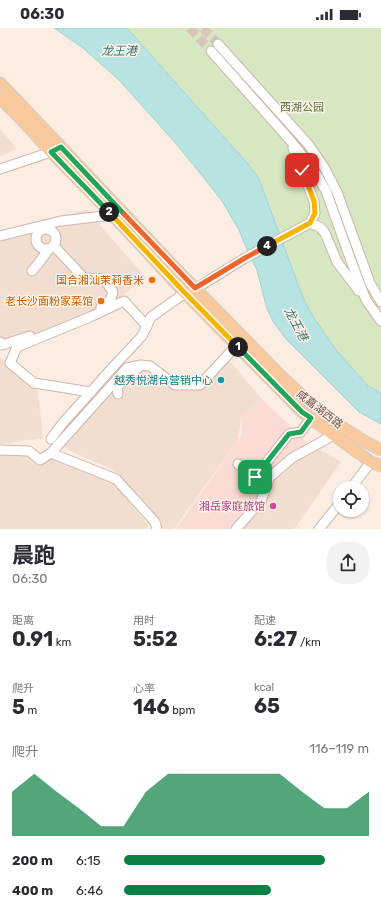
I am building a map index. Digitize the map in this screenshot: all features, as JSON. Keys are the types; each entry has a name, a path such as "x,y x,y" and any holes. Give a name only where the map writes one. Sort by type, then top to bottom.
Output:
{"main road":[{"name":"咸嘉湖西路","path":"0,83 282,377 310,403 337,424 381,450"},
{"name":"咸嘉湖西路","path":"0,98 112,214 185,293 302,412 376,464"}],"street":[{"path":"366,300 326,191 312,167 215,47 308,144 324,167 337,192 370,283 381,302"},
{"path":"195,288 245,258 310,223 315,213 314,201 289,139"},
{"path":"0,169 51,152 61,147"},
{"path":"0,236 61,221 112,214"},
{"path":"310,223 320,227 325,233 337,262 381,321"},
{"path":"0,342 2,345 38,334 98,309 110,301 113,292 104,278 84,278 51,247 32,270"},
{"path":"51,439 62,424 142,336 151,317 185,293"},
{"path":"91,392 34,383 10,363 17,348 124,301 147,326"},
{"path":"0,450 29,451 40,460 51,453 127,368 141,365 150,366 175,385 200,385 236,346"},
{"path":"118,394 117,387 141,365"},
{"path":"238,464 255,477 289,434 301,432 311,418"},
{"path":"236,529 261,501 270,477 292,458 334,435"},
{"path":"51,453 116,479 155,522 155,529"},
{"path":"358,481 376,464"},
{"path":"319,529 333,512"}],"shaded area":[{"path":"0,129 17,149 0,156"},
{"path":"87,210 146,278 104,309 52,330 0,348 0,230"},
{"path":"0,357 38,392 43,438 0,444"},
{"path":"229,360 262,399 242,414 238,440 174,529 164,529 121,477 110,468 70,451 64,446 83,420 126,372 143,367 178,389 198,390"},
{"path":"262,399 308,443 256,510 236,529 176,529 241,436 242,414"},
{"path":"308,443 341,462 294,529 239,529 245,523"},
{"path":"0,453 52,458 113,482 149,526 145,529 0,529"}],"green space":[{"name":"西湖公园","path":"127,28 381,28 381,393 368,386 336,350 314,318 303,298 259,179 248,164"}],"water":[{"name":"龙王港","path":"54,28 127,28 248,164 259,179 303,298 314,318 336,350 368,386 381,393 381,424 359,412 286,339 274,323 267,309 257,270 239,230 222,201 196,168 119,80 83,48"}],"tunnel":[{"path":"190,28 211,51"},
{"path":"203,28 218,44"}],"place":[{"name":"国合湘汕茉莉香米","path":"152,280"},
{"name":"老长沙面粉家菜馆","path":"101,301"},
{"name":"越秀悦湖台营销中心","path":"221,380"},
{"name":"湘岳家庭旅馆","path":"273,506"}],"route":[{"path":"255,477 289,434 301,432 311,418 302,412 185,293 108,210 51,152 61,147 195,288 245,258 310,223 315,213 314,201 302,170"}]}
